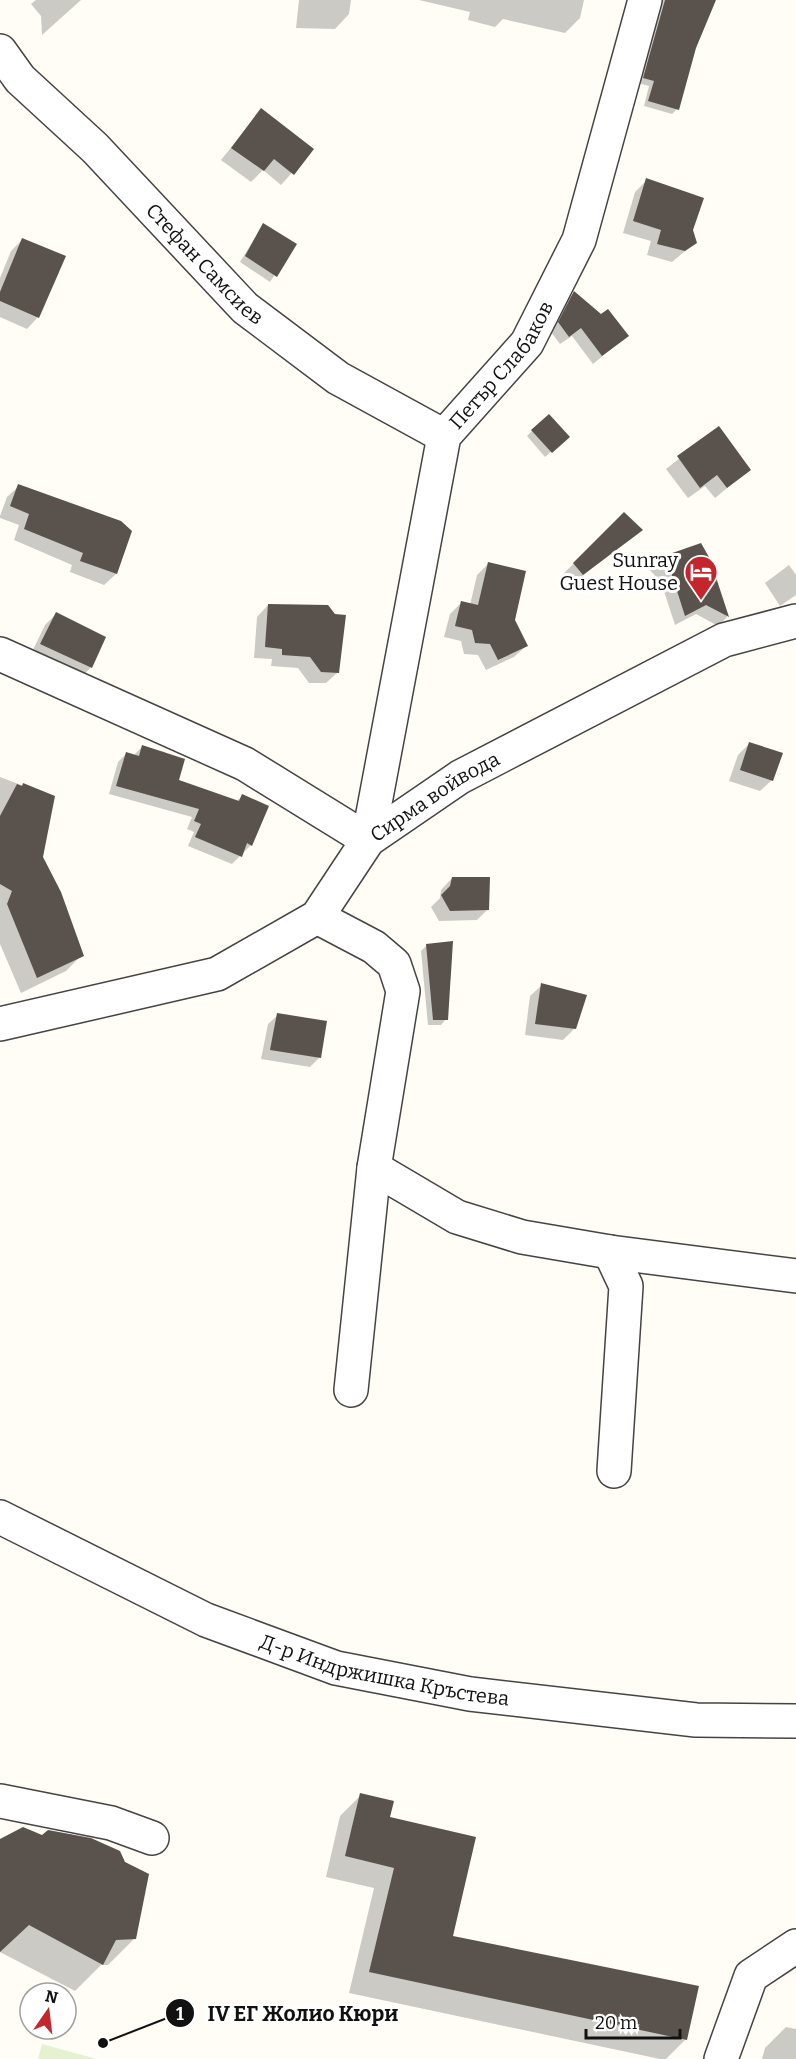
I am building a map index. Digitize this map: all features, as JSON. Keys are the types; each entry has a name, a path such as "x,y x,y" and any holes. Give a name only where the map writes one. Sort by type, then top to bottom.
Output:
{"street":[{"name":"Петър Слабаков","path":"368,840 444,436 527,343 579,240 645,0"},
{"name":"Стефан Самсиев","path":"0,51 20,79 95,148 245,308 338,378 444,436"},
{"name":"Сирма войвода","path":"0,1024 217,974 317,917 368,840 460,777 724,640 796,621"},
{"path":"0,654 245,764 368,840"},
{"path":"317,917 380,952 394,964 403,991 374,1168 351,1390"},
{"path":"374,1168 457,1216 522,1237 610,1252 796,1276"},
{"path":"610,1252 627,1286 614,1471"},
{"name":"Д-р Индржишка Кръстева","path":"0,1517 206,1620 336,1668 470,1694 696,1720 796,1721"},
{"path":"0,1801 111,1823 152,1838"},
{"path":"721,2059 751,1976 796,1946"}],"green space":[{"path":"42,2044 97,2059 38,2059"}],"building":[{"path":"665,0 716,0 696,48 679,110 648,101 654,81 643,78"},
{"path":"261,108 314,149 294,175 274,159 264,171 231,148"},
{"path":"646,178 704,198 693,230 697,243 685,251 657,244 661,230 633,221"},
{"path":"263,223 297,244 277,277 245,256"},
{"path":"22,238 66,256 39,318 0,301 0,292"},
{"path":"574,291 601,314 608,309 629,336 602,356 581,328 569,337 558,322"},
{"path":"549,414 570,437 552,453 531,430"},
{"path":"719,426 751,470 727,488 717,475 700,488 677,456"},
{"path":"18,484 121,521 132,531 117,574 80,561 83,553 24,529 29,514 10,506"},
{"path":"624,512 643,530 583,575 573,563"},
{"path":"701,543 710,559 729,617 706,605 685,616 671,572 658,558"},
{"path":"488,562 526,571 515,620 528,646 498,660 490,644 475,643 472,630 455,626 461,601 478,605"},
{"path":"268,604 328,605 335,614 346,615 339,673 321,672 310,657 282,655 282,649 265,647"},
{"path":"56,612 106,637 92,668 40,644"},
{"path":"749,742 783,753 773,781 740,770"},
{"path":"142,745 185,759 179,780 239,801 242,794 269,806 252,846 247,843 242,857 195,837 201,824 194,821 199,809 116,786 126,752 139,756"},
{"path":"23,783 55,796 43,857 61,892 84,956 37,978 7,904 12,891 0,884 0,816 17,784 22,786"},
{"path":"452,877 490,877 489,910 450,911 441,895 450,886"},
{"path":"453,941 448,1020 433,1020 426,944"},
{"path":"541,983 587,995 576,1029 535,1024"},
{"path":"277,1013 327,1021 321,1058 270,1050"},
{"path":"360,1793 394,1801 390,1817 476,1837 453,1936 699,1986 687,2040 369,1972 394,1868 345,1856"},
{"path":"23,1827 42,1835 48,1830 91,1838 120,1851 125,1862 149,1874 136,1939 116,1940 103,1965 29,1925 0,1952 0,1839"}],"place":[{"name":"Sunray Guest House","path":"701,601"},
{"name":"IV ЕГ Жолио Кюри","path":"103,2043"}]}
